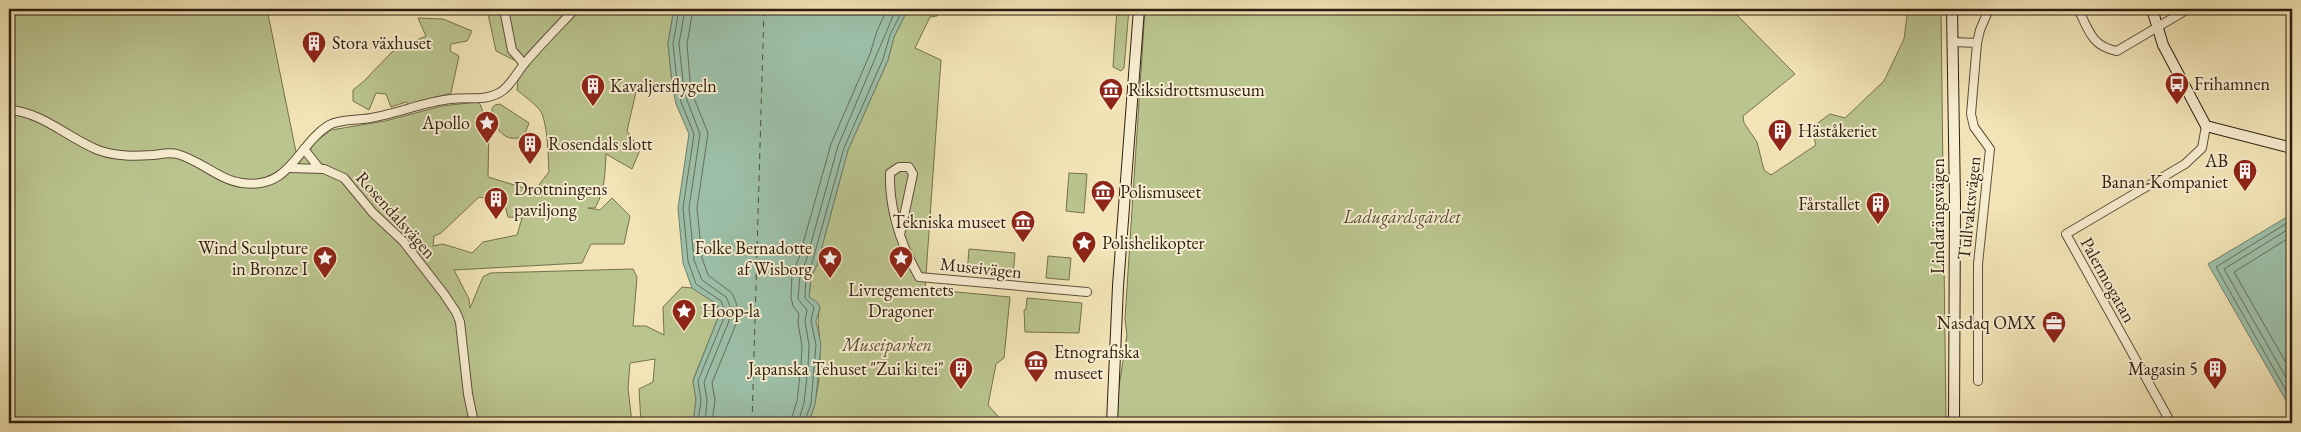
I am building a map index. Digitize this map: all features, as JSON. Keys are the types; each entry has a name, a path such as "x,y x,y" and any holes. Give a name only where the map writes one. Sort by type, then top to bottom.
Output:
{"street":[{"path":"504,9 512,50 524,64"},
{"path":"9,110 31,114 81,142 110,153 127,156 178,154 237,182 256,184 265,182 290,168 304,149 329,125 375,118 442,100 494,96 505,90 524,64 575,9"},
{"path":"1112,423 1118,286 1139,9"},
{"name":"Lindarängsvägen","path":"1952,9 1955,203 1954,423"},
{"name":"Tullvaktsvägen","path":"1978,381 1978,264 1990,149 1974,127 1971,114 1977,43 1989,9"},
{"path":"2078,9 2096,42 2106,49 2117,51 2142,38 2188,9"},
{"path":"2152,9 2163,45 2206,126 2292,148"},
{"path":"1953,42 1977,43"},
{"name":"Palermogatan","path":"2172,423 2066,234 2185,164 2202,148 2206,126"},
{"path":"304,149 319,168"},
{"name":"Museivägen","path":"900,235 913,174 909,167 899,166 890,173 890,194 900,235 906,254 919,277 1087,292"},
{"path":"290,168 319,168"},
{"name":"Rosendalsvägen","path":"319,168 341,176 348,183 373,213 403,241 456,312 463,341 468,394 474,423"}],"green space":[{"path":"9,9 267,9 296,152 310,153 312,144 331,130 385,121 442,106 477,102 480,104 489,128 488,177 534,191 549,172 544,121 539,109 517,90 520,63 496,51 487,9 674,9 668,43 672,83 636,92 627,131 640,150 632,169 606,154 601,195 595,208 588,208 600,210 612,198 630,216 624,244 591,244 582,263 454,270 469,299 470,308 483,277 490,273 633,269 637,277 633,326 646,326 664,335 663,307 682,287 692,288 718,305 718,318 693,380 696,400 693,423 641,423 639,389 653,382 655,359 630,363 628,388 632,423 9,423","holes":["479,197 504,202 508,217 522,218 517,235 483,242 472,253 443,244 433,246 434,236 441,233"]},
{"name":"Museiparken","path":"908,9 948,9 937,12 937,16 930,17 915,48 941,60 925,289 1010,297 1004,358 996,364 988,405 1004,423 808,423 816,395 820,356 818,322 820,307 809,298 811,277 817,265 848,150 888,60 894,37"},
{"path":"1117,9 1129,9 1124,68 1121,71 1113,67"},
{"name":"Ladugårdsgärdet","path":"1145,9 1731,9 1795,74 1743,116 1744,123 1757,142 1764,170 1771,175 1816,145 1811,128 1830,114 1845,118 1884,81 1904,39 1908,9 1941,9 1946,423 1117,423 1118,393 1127,335 1125,319"},
{"path":"418,18 443,19 472,31 467,41 451,44 450,51 459,56 451,93 409,105 406,102 391,107 386,94 376,93 369,110 353,101 353,90 393,51 426,36"},
{"path":"500,104 529,123 524,136 511,138 505,136 497,127 492,108"},
{"path":"1069,173 1087,174 1084,213 1066,211"},
{"path":"969,249 1015,253 1013,276 967,273"},
{"path":"1048,256 1071,258 1069,280 1046,278"},
{"path":"1027,298 1082,303 1079,333 1025,332 1024,310 1026,309"}],"water":[{"path":"674,9 908,9 894,37 888,60 848,150 817,265 811,277 809,297 817,302 820,307 816,321 821,344 815,405 808,423 693,423 696,400 693,381 718,318 718,305 692,288 683,263 678,208 689,134 676,104 672,83 668,43"},
{"path":"2292,214 2292,411 2208,264"}],"ferry route":[{"path":"752,423 764,9"}],"place":[{"name":"Stora växhuset","path":"314,64"},
{"name":"Frihamnen","path":"2177,105"},
{"name":"Kavaljersflygeln","path":"593,107"},
{"name":"Riksidrottsmuseum","path":"1111,111"},
{"name":"Apollo","path":"487,144"},
{"name":"Häståkeriet","path":"1780,152"},
{"name":"Rosendals slott","path":"530,165"},
{"name":"AB Banan-Kompaniet","path":"2245,192"},
{"name":"Polismuseet","path":"1103,213"},
{"name":"Drottningens paviljong","path":"496,220"},
{"name":"Fårstallet","path":"1878,225"},
{"name":"Tekniska museet","path":"1023,243"},
{"name":"Polishelikopter","path":"1084,264"},
{"name":"Wind Sculpture in Bronze I","path":"325,279"},
{"name":"Folke Bernadotte af Wisborg","path":"830,279"},
{"name":"Livregementets Dragoner","path":"901,279"},
{"name":"Hoop-la","path":"684,332"},
{"name":"Nasdaq OMX","path":"2054,344"},
{"name":"Etnografiska museet","path":"1036,383"},
{"name":"Japanska Tehuset \"Zui ki tei\"","path":"961,390"},
{"name":"Magasin 5","path":"2215,390"}]}
